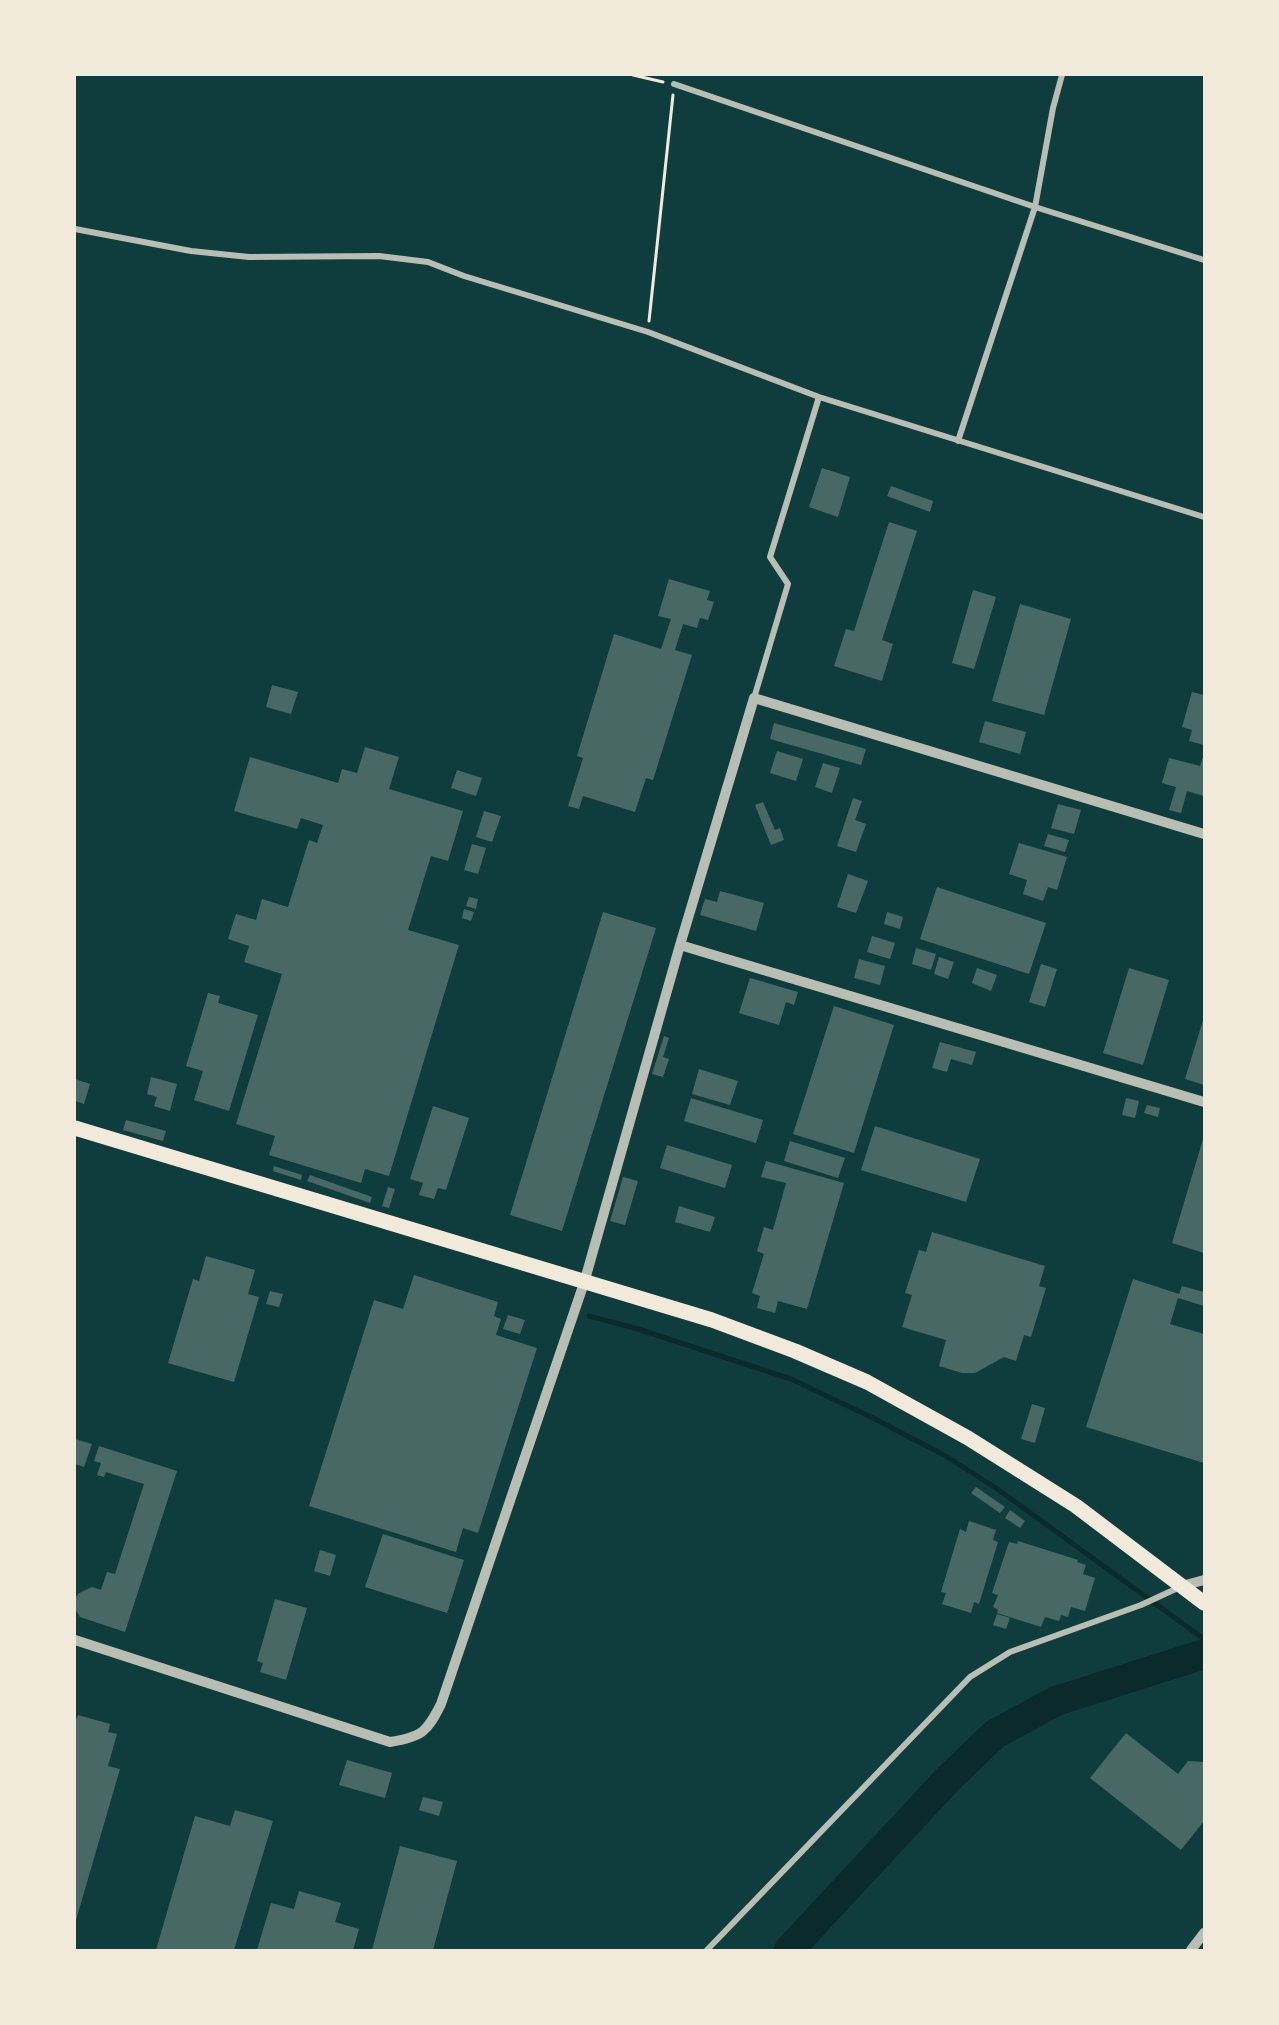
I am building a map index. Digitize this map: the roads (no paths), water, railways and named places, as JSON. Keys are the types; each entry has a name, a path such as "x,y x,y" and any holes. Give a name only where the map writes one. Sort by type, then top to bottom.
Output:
{"highway":[{"path":"75,1128 712,1320 795,1351 867,1382 968,1438 1076,1506 1204,1603"}],"street":[{"path":"958,441 1035,207 1053,108 1062,75"},
{"path":"674,84 1035,207 1204,260"},
{"path":"75,229 191,250 249,256 379,256 428,262 464,276 648,332 819,397 1204,517"},
{"path":"75,1640 390,1742 409,1739 429,1728 441,1704 584,1283 680,945 788,584 770,558 819,397"},
{"path":"754,698 1204,834"},
{"path":"680,945 1204,1102"},
{"path":"707,1950 970,1677 1010,1652 1141,1605 1182,1586 1204,1580"},
{"path":"1191,1950 1204,1933"}],"waterway":[{"path":"589,1316 638,1329 791,1379 944,1455 996,1488 1204,1639"},
{"path":"789,1950 948,1779 995,1734 1056,1701 1204,1654"}]}
